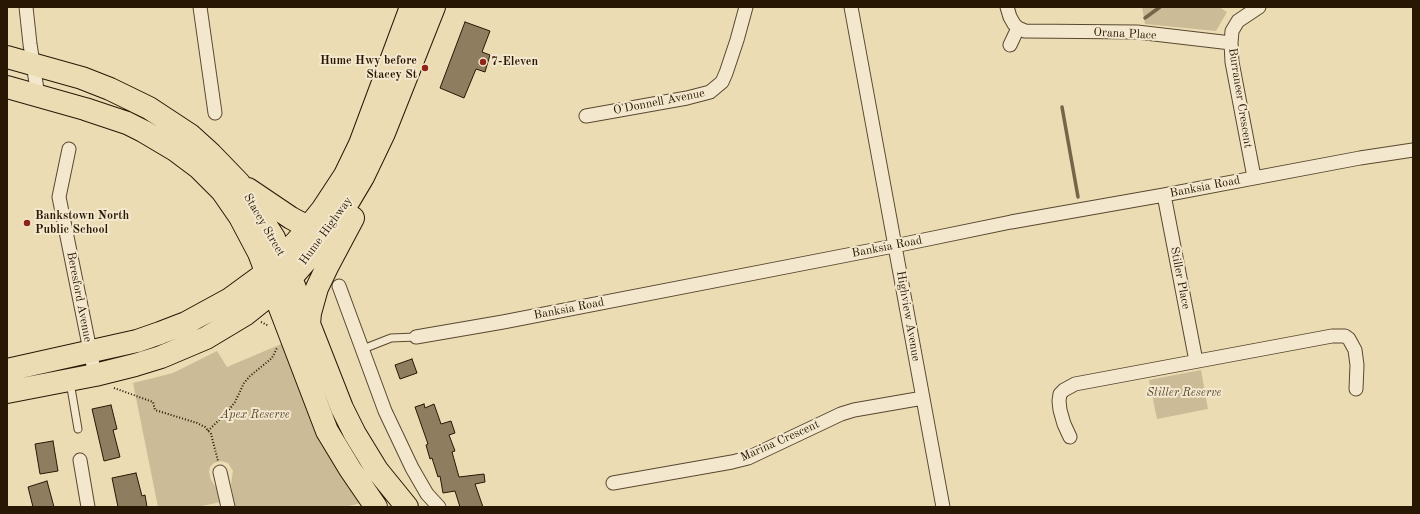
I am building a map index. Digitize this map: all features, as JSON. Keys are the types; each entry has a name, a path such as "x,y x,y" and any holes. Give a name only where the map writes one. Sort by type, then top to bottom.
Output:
{"highway":[{"name":"Hume Highway","path":"7,370 137,341 186,323 230,299 267,272 298,241 334,193 352,160 411,7"},
{"name":"Hume Highway","path":"7,392 69,380 103,381 135,365 185,348 206,338 246,314 291,278 319,246 341,214 363,177 384,132 434,7"},
{"name":"Stacey Street","path":"7,57 89,81 149,108 190,135 239,183 274,238 336,394 355,434 377,470 407,507"},
{"name":"Stacey Street","path":"7,87 85,109 127,123 175,150 199,168 222,191 240,217 267,272 328,431 350,469 376,507"},
{"path":"309,324 310,313 317,288 363,199 384,132"},
{"path":"239,183 291,218 308,227"}],"street":[{"path":"26,7 38,96"},
{"path":"200,7 215,114"},
{"name":"O'Donnell Avenue","path":"586,116 687,98 710,92 722,82 726,73 746,7"},
{"name":"Highview Avenue","path":"851,7 943,507"},
{"path":"1007,7 1010,17 1018,28 1010,45"},
{"name":"Burraneer Crescent","path":"1254,177 1232,62 1231,43 1232,31 1238,21 1259,7"},
{"name":"Orana Place","path":"1018,28 1025,31 1038,32 1137,32 1231,43"},
{"name":"Beresford Avenue","path":"69,149 59,197 90,352 103,381"},
{"name":"Banksia Road","path":"416,337 503,322 1011,222 1360,158 1413,150"},
{"name":"Stiller Place","path":"1164,195 1196,361"},
{"path":"339,286 385,412 412,468 427,494 439,507"},
{"path":"1070,438 1060,410 1059,401 1061,386 1347,333 1357,358 1356,389"},
{"name":"Marina Crescent","path":"613,483 748,458 840,414 854,410 923,398"},
{"path":"80,460 88,507"},
{"path":"220,472 228,507"}],"lane":[{"name":"Banksia Road","path":"363,349 391,338 416,337"},
{"path":"69,380 78,429"}],"path":[{"path":"258,321 273,328"},
{"path":"208,431 235,402 244,383 272,358 278,346"},
{"path":"103,381 153,402 155,410 197,423 205,427 211,434 220,472"}],"green space":[{"path":"1142,7 1219,7 1227,12 1216,31 1145,24"},
{"name":"Apex Reserve","path":"286,342 361,503 344,507 235,507 231,484 233,471 228,463 221,461 214,463 210,467 209,472 221,502 197,507 158,507 133,383 173,373 217,351 227,367"},
{"name":"Stiller Reserve","path":"1201,370 1208,409 1157,419 1149,380"}],"building":[{"path":"465,22 490,31 482,52 490,55 485,72 476,69 464,98 440,88"},
{"path":"412,359 417,373 400,379 395,365"},
{"path":"424,404 425,408 434,404 441,424 451,421 455,433 449,435 455,451 452,452 459,477 484,474 485,482 475,484 483,507 460,507 455,491 443,493 440,476 438,477 432,458 430,459 426,445 428,444 415,407"},
{"path":"111,405 117,429 113,430 120,457 104,461 92,409"},
{"path":"53,441 58,471 40,474 35,444"},
{"path":"136,473 142,496 145,495 147,507 118,507 112,478"},
{"path":"47,481 54,507 33,507 28,487"}],"waterway":[{"path":"1145,18 1160,7"},
{"path":"1062,107 1078,197"}],"place":[{"name":"7-Eleven","path":"483,62"},
{"name":"Hume Hwy before Stacey St","path":"425,68"},
{"name":"Bankstown North Public School","path":"27,223"}]}
